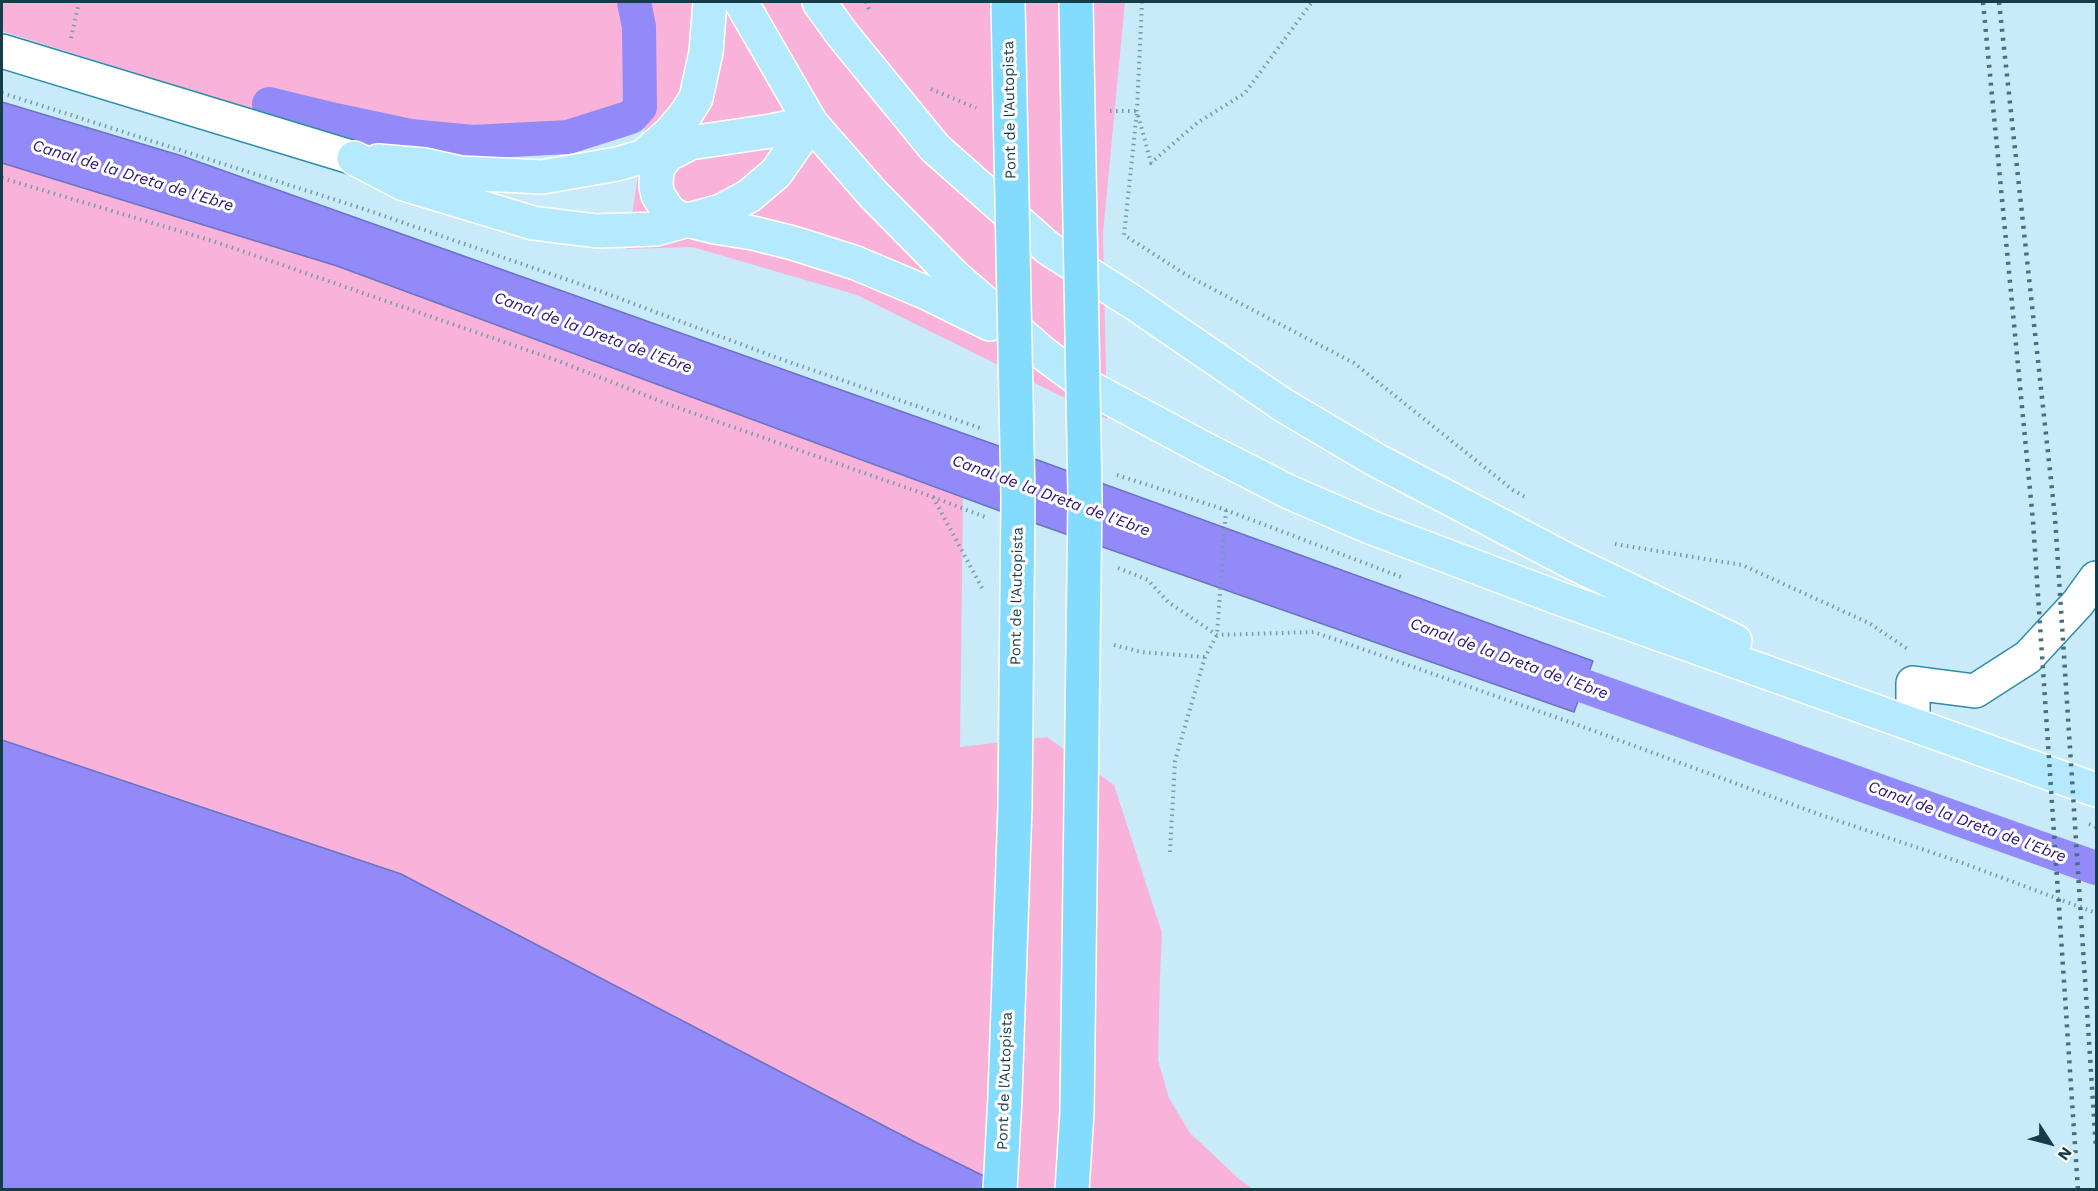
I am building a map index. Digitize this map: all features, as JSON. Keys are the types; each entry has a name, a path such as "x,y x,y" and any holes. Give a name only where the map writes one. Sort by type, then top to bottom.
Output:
{"highway":[{"name":"Pont de l'Autopista","path":"1000,1190 1015,806 1018,497 1008,2"},
{"path":"1072,1190 1077,1112 1085,498 1076,2"}],"main road":[{"path":"617,164 642,156 654,147 686,114 696,98 702,75 710,2"},
{"path":"741,2 811,123 873,194 953,275 1044,354 1089,387 1289,492 1370,527 1499,577 2097,790"},
{"path":"819,2 842,34 935,148 1048,248 1143,309 1283,405 1376,460 1571,562 1877,711"},
{"path":"354,158 426,165 461,173 542,177 617,164 690,143 811,123"},
{"path":"354,158 404,184 533,223 597,231 656,229 721,211 749,196 764,184 790,156 811,123"},
{"path":"690,143 668,155 661,162 656,177 658,195 669,212 690,220 794,243 856,263 927,292 1044,354"}],"street":[{"path":"2,51 354,158"},
{"path":"1913,724 1913,683 1975,691 2028,657 2078,603 2097,578"}],"path":[{"path":"1142,2 1137,111 1124,235 1188,276 1354,363 1513,490 1533,502"},
{"path":"1137,111 1152,163 1197,123 1245,93 1312,2"},
{"path":"1103,111 1137,111"},
{"path":"2,178 224,244 553,359 670,405 995,521"},
{"path":"1170,852 1175,760 1205,657 1217,635 1226,510"},
{"path":"1604,543 1742,565 1869,623 1903,648 1912,651"},
{"path":"1115,567 1148,580 1168,602 1217,635 1314,632 1578,724 2097,913"}],"shaded area":[{"path":"2,2 1125,2 1103,233 1107,419 857,295 692,247 627,249 645,128 487,158 327,134 2,31"},
{"path":"2,163 337,266 963,498 960,747 1047,737 1114,785 1162,933 1158,1060 1169,1098 1190,1133 1239,1179 1253,1189 1010,1189 915,1142 401,874 2,740"}],"water":[{"path":"2,102 182,156 996,445 1593,661 1574,712 1000,511 337,266 2,163"},
{"path":"2,740 401,874 915,1142 1010,1189 2,1190"}],"waterway":[{"path":"269,104 410,136 473,142 568,137 631,117 640,107 639,27 634,2"},
{"name":"Canal de la Dreta de l'Ebre","path":"1539,670 2096,868"}],"railway":[{"path":"1983,2 2033,521 2078,1190"},
{"path":"1999,2 2055,517 2096,1149"}]}
